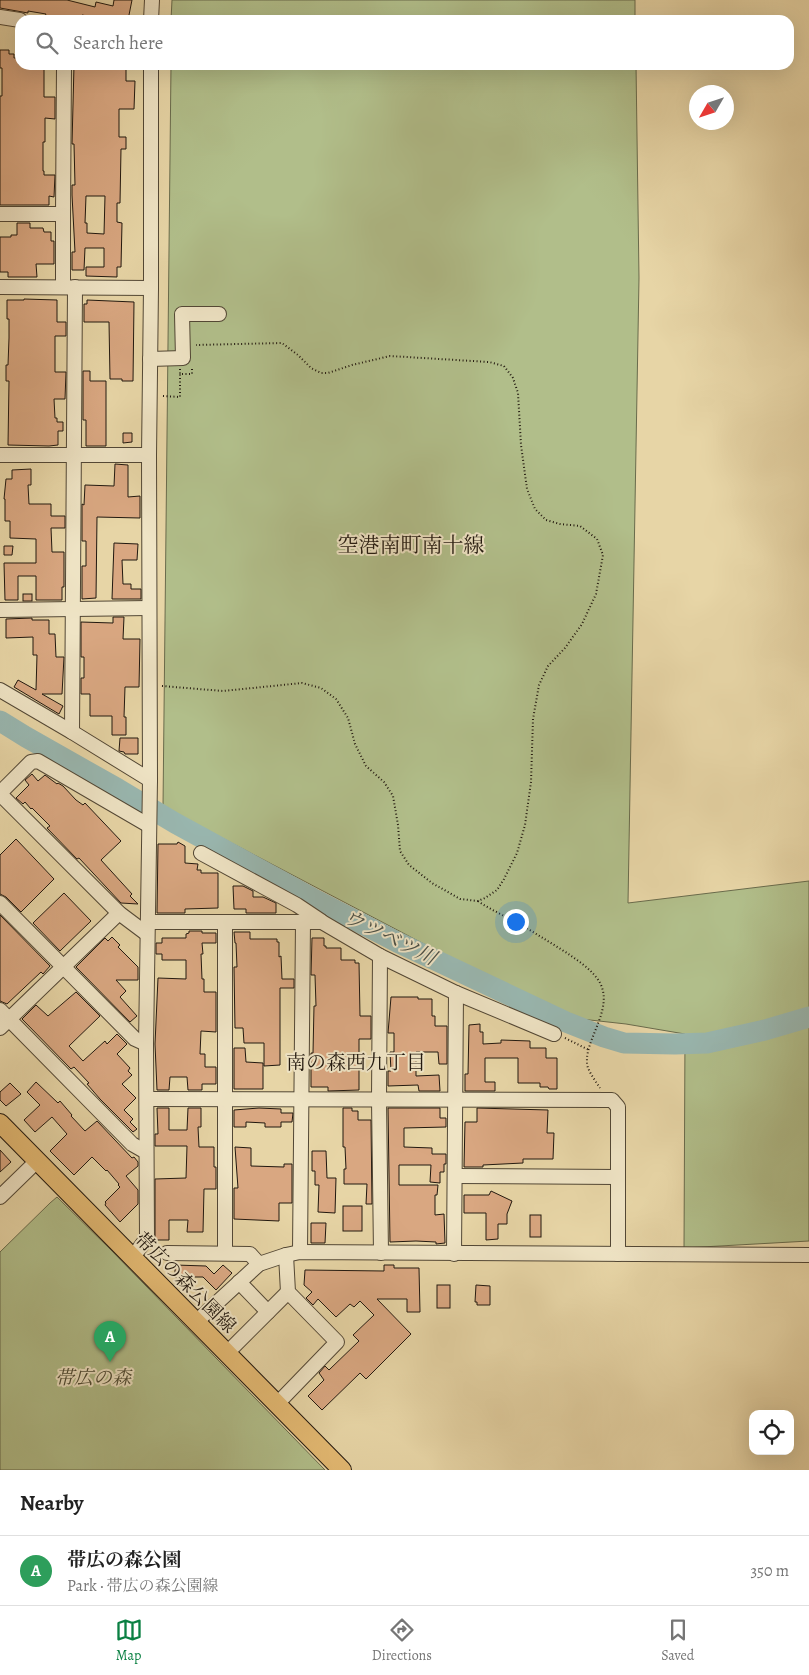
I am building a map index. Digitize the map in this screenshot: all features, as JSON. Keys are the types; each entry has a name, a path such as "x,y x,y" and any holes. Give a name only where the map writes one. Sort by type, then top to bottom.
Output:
{"main road":[{"name":"帯広の森公園線","path":"0,1123 342,1470"}],"street":[{"path":"151,15 152,0"},
{"path":"0,17 15,19"},
{"path":"64,70 63,214 69,287 75,455 72,732"},
{"path":"133,1257 147,1238 146,1044 149,786 151,70"},
{"path":"0,214 63,214"},
{"path":"0,288 151,288"},
{"path":"150,359 183,358 182,314 219,314"},
{"path":"0,454 149,455"},
{"path":"0,610 149,608"},
{"path":"0,690 72,732 149,786"},
{"path":"148,822 38,761 31,762 0,793 119,913 148,928 225,922 322,922"},
{"path":"201,853 297,905 380,956 456,993 554,1034"},
{"path":"0,903 136,1039 146,1044"},
{"path":"119,913 3,1019 132,1144 146,1152"},
{"path":"225,922 225,1253"},
{"path":"300,1252 303,1100 303,922"},
{"path":"380,956 381,1254"},
{"path":"454,1254 456,993"},
{"path":"147,1099 612,1100 618,1107 618,1254"},
{"path":"0,1197 37,1160"},
{"path":"455,1176 617,1177"},
{"path":"196,1322 259,1264 300,1252 381,1254 809,1255"},
{"path":"167,1253 250,1254 259,1264"},
{"path":"277,1404 336,1342 288,1292 286,1255"},
{"path":"239,1282 268,1312"},
{"path":"227,1353 288,1292"}],"path":[{"path":"149,685 223,691 302,683 321,688 336,699 348,718 355,744 366,766 384,782 393,796 400,851 409,865 432,883 460,899 478,901 496,890 504,879 517,853 525,825 531,782 533,719 539,685 548,666 565,648 582,624 596,594 603,555 597,539 580,526 560,524 546,520 535,509 528,489 521,445 518,393 513,378 504,366 489,362 390,356 352,365 328,374 311,368 282,343 191,345"},
{"path":"180,374 192,374 192,364"},
{"path":"163,396 180,397 180,366"},
{"path":"478,901 536,933 583,964 597,978 604,991 604,1000 600,1019 588,1054 588,1067 601,1090 601,1100"},
{"path":"554,1034 589,1050"}],"green space":[{"path":"172,0 635,0 635,15 171,15"},
{"path":"171,70 636,70 639,278 628,903 809,881 809,1241 684,1248 685,1034 626,1024 563,1017 163,807"},
{"name":"帯広の森","path":"57,1197 325,1470 0,1470 0,1252"}],"building":[{"path":"0,0 67,0 95,7 96,2 113,6 114,0 132,0 129,15 46,15 0,8"},
{"path":"0,50 9,50 9,54 14,54 15,70 44,70 44,97 55,97 55,119 45,118 45,142 43,142 44,175 55,175 54,197 49,196 49,205 0,205 0,96 2,96 2,68 0,68"},
{"path":"74,70 126,70 126,81 135,81 134,109 119,109 119,137 126,137 126,149 121,149 120,203 117,203 117,222 122,223 121,267 117,267 117,277 86,276 86,267 104,267 104,248 85,248 84,270 72,270 72,252 75,252 72,195 72,185 75,185 74,144 72,144","holes":["86,196 105,196 104,234 87,233 87,223 85,223"]},
{"path":"17,223 30,223 30,228 43,228 44,232 51,232 51,241 54,241 54,264 36,264 37,277 8,277 8,272 0,272 0,237 17,235"},
{"path":"7,300 57,300 57,322 66,322 66,336 55,336 55,372 66,372 65,399 54,399 55,418 57,418 57,422 63,422 63,431 58,431 58,445 8,445 9,381 6,381 6,365 8,365 9,319 7,319"},
{"path":"87,300 134,302 133,381 110,379 109,322 84,322 84,304 87,304"},
{"path":"83,371 90,371 90,381 106,381 106,446 86,446 86,420 83,420"},
{"path":"123,433 132,433 132,442 123,443"},
{"path":"115,464 128,465 128,497 140,496 140,518 97,517 96,598 82,599 82,566 86,566 86,541 82,541 82,504 84,505 85,485 114,486"},
{"path":"31,469 31,485 28,485 29,504 51,504 51,516 65,516 65,528 51,528 52,552 64,552 62,600 36,600 36,576 18,576 18,600 5,600 4,563 36,563 36,539 10,538 10,521 5,521 4,499 6,479 12,479 12,470"},
{"path":"114,543 138,544 137,560 122,560 123,584 131,584 131,589 141,589 141,599 112,599"},
{"path":"4,546 13,546 12,555 4,555"},
{"path":"23,594 32,594 32,601 23,601"},
{"path":"113,617 124,617 123,639 140,639 139,687 125,687 124,717 126,717 126,735 112,735 112,716 90,716 90,694 81,694 81,678 84,678 84,657 81,657 81,622 113,623"},
{"path":"32,618 32,620 49,620 49,634 55,634 56,657 64,657 62,694 42,694 63,706 59,714 14,687 18,680 36,690 37,655 33,655 33,637 6,638 6,619"},
{"path":"120,738 138,738 138,754 125,754 119,751"},
{"path":"32,774 38,781 45,775 63,786 76,800 83,805 85,803 121,841 101,860 132,894 130,896 138,904 121,903 79,858 77,859 47,828 50,826 32,808 16,798 29,785 25,780"},
{"path":"16,839 54,879 21,912 6,897 0,894 0,855"},
{"path":"178,842 185,846 185,863 198,864 197,870 201,870 201,873 218,873 218,908 185,909 185,913 157,913 158,844 177,844"},
{"path":"233,886 243,886 253,891 253,897 263,897 276,903 276,913 246,913 246,909 234,909"},
{"path":"64,893 91,921 60,951 33,923"},
{"path":"0,915 50,966 7,1004 0,1001"},
{"path":"189,931 216,933 216,943 202,943 203,954 201,954 204,992 216,992 216,1032 201,1031 200,1054 205,1054 205,1067 216,1067 216,1084 202,1084 202,1090 188,1090 187,1077 170,1077 169,1090 157,1090 155,1044 158,978 186,979 186,960 162,960 162,954 156,954 156,943 162,943 162,938 186,938 186,934"},
{"path":"234,932 250,932 250,939 277,939 277,942 279,942 279,957 281,956 282,979 294,979 294,988 280,988 280,1065 264,1066 264,1043 244,1043 243,1028 235,1028 234,967 237,967"},
{"path":"112,937 120,945 118,947 138,967 138,980 116,980 126,991 120,997 137,1016 130,1022 76,967 105,938 108,941"},
{"path":"312,938 324,938 324,946 326,948 341,948 341,960 355,960 355,963 359,963 360,1016 371,1016 371,1039 359,1039 359,1090 328,1091 328,1087 311,1087 311,1053 313,1053 314,1006 316,1006 315,975 311,975"},
{"path":"76,992 100,1016 69,1046 83,1061 105,1041 107,1044 117,1034 127,1044 117,1054 130,1068 128,1071 132,1075 122,1084 136,1098 124,1110 133,1119 130,1122 137,1129 133,1132 100,1099 87,1084 89,1083 74,1067 71,1069 22,1019 36,1005 48,1016"},
{"path":"391,997 432,999 432,1016 435,1016 435,1026 447,1026 447,1064 439,1064 438,1052 416,1052 416,1076 439,1075 440,1091 419,1091 418,1085 388,1086 388,1071 391,1071 390,1052 394,1052 394,1033 388,1033"},
{"path":"480,1024 480,1032 483,1032 483,1044 501,1043 501,1040 530,1041 530,1048 546,1048 546,1058 557,1058 557,1089 540,1087 540,1083 518,1083 518,1058 485,1058 485,1082 495,1082 495,1091 465,1091 465,1074 468,1074 469,1025"},
{"path":"234,1048 245,1048 246,1062 263,1063 263,1089 234,1089"},
{"path":"36,1082 58,1103 60,1101 85,1131 97,1121 138,1162 138,1166 126,1176 138,1190 138,1204 120,1222 105,1205 105,1202 120,1187 107,1170 92,1157 74,1175 50,1151 67,1134 52,1117 35,1132 24,1120 40,1105 27,1092"},
{"path":"10,1083 21,1094 6,1106 0,1100 0,1092"},
{"path":"157,1108 169,1108 169,1130 187,1130 188,1108 201,1108 201,1127 198,1127 199,1147 214,1147 214,1167 216,1167 216,1189 204,1189 203,1232 187,1232 188,1220 169,1220 169,1240 155,1240 155,1179 186,1178 187,1146 155,1146 155,1134 158,1134"},
{"path":"343,1108 352,1108 352,1111 358,1111 358,1120 371,1120 372,1204 366,1204 367,1184 344,1184 344,1169 346,1169 345,1147 343,1147"},
{"path":"388,1108 440,1108 440,1118 446,1118 446,1127 404,1128 404,1147 432,1148 432,1154 446,1154 444,1172 440,1172 440,1183 430,1182 431,1165 399,1165 399,1185 438,1185 437,1195 435,1195 435,1215 444,1214 445,1243 390,1242"},
{"path":"477,1108 548,1110 547,1133 554,1133 553,1159 523,1159 523,1163 464,1167 465,1122 477,1122"},
{"path":"281,1109 281,1113 293,1113 292,1122 281,1122 281,1127 265,1127 265,1123 246,1122 246,1127 234,1127 234,1110"},
{"path":"235,1147 251,1148 251,1166 284,1167 284,1164 292,1164 292,1203 279,1203 279,1221 234,1219 234,1188 238,1188"},
{"path":"0,1150 11,1162 0,1172"},
{"path":"312,1151 326,1151 327,1178 336,1178 335,1213 318,1212 319,1185 315,1185 315,1171 312,1171"},
{"path":"491,1191 512,1201 507,1214 507,1224 498,1224 498,1239 486,1240 486,1213 464,1213 464,1195 489,1195"},
{"path":"343,1206 362,1206 362,1231 343,1231"},
{"path":"530,1215 541,1215 541,1237 530,1237"},
{"path":"311,1223 326,1223 325,1243 311,1243"},
{"path":"175,1265 206,1266 214,1274 223,1265 232,1273 216,1290 203,1277 175,1277"},
{"path":"384,1265 394,1265 394,1268 419,1268 420,1312 407,1312 407,1299 377,1299 411,1334 366,1379 360,1373 322,1410 308,1396 324,1380 319,1373 325,1366 329,1370 359,1341 353,1335 374,1315 360,1301 354,1307 350,1304 336,1317 318,1299 313,1305 306,1298 312,1292 304,1285 305,1270 384,1271"},
{"path":"437,1285 450,1285 450,1308 437,1308"},
{"path":"476,1285 490,1286 490,1305 477,1305 477,1302 475,1302"}],"waterway":[{"name":"ウツベツ川","path":"0,721 175,823 312,898 397,942 566,1022 604,1037 624,1043 707,1043 765,1030 809,1017"}],"place":[{"name":"帯広の森公園","path":"110,1362"}],"district":[{"name":"空港南町南十線","path":"411,545"},
{"name":"南の森西九丁目","path":"356,1062"}]}
